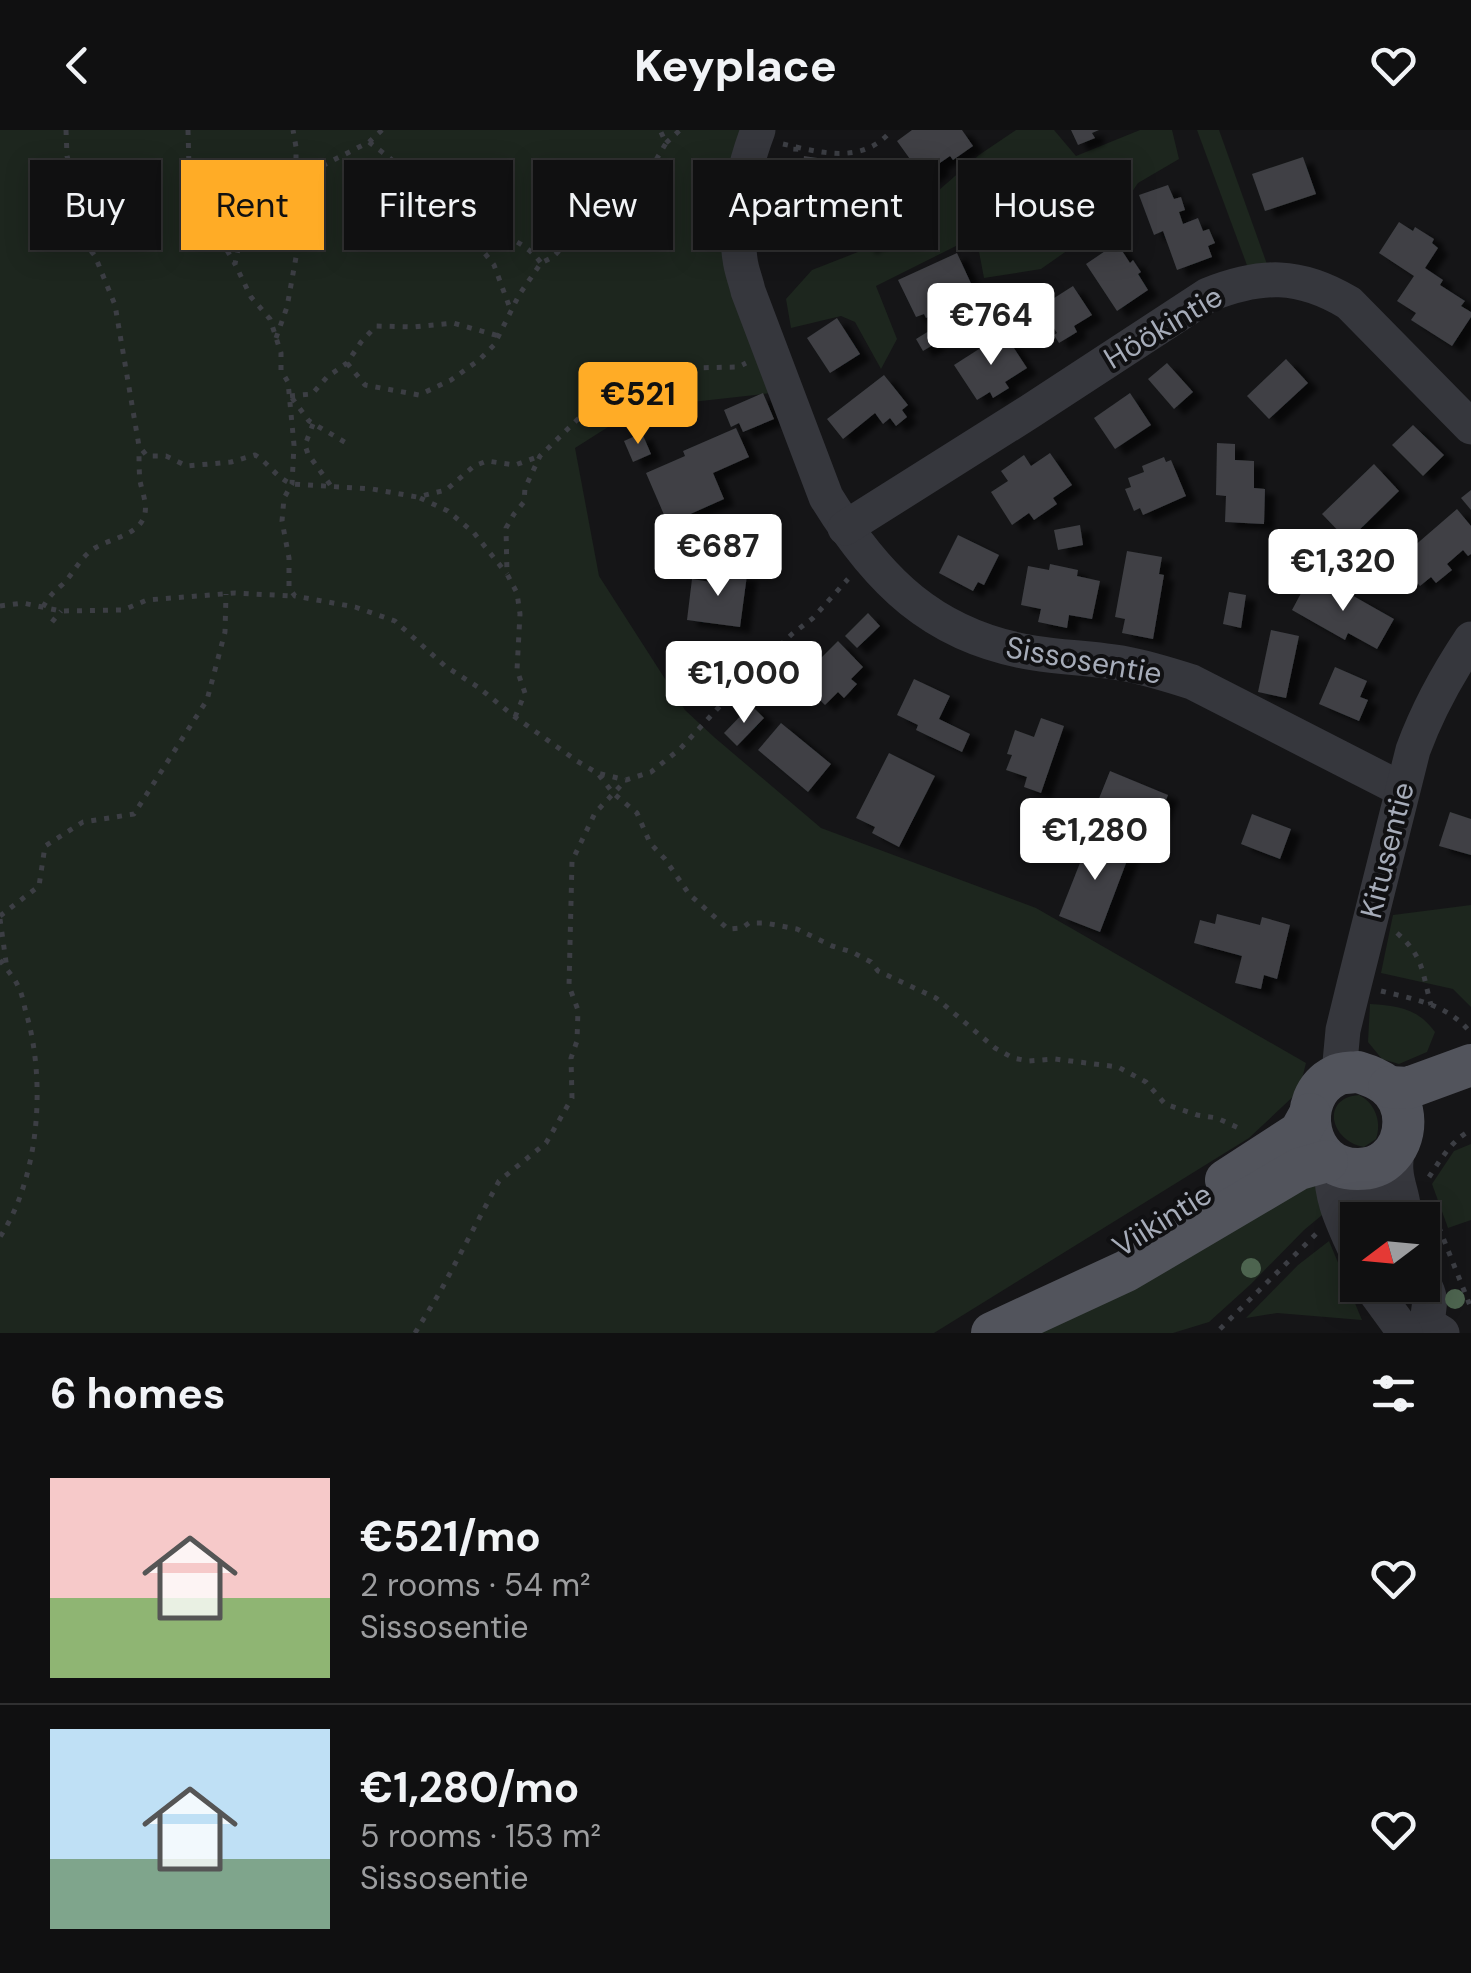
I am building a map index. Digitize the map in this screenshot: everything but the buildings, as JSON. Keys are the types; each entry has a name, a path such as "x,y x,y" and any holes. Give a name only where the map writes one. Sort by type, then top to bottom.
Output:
{"main road":[{"path":"1389,1087 1408,1088 1471,1065"},
{"path":"1400,1139 1404,1116 1399,1100 1375,1078 1358,1072 1339,1074 1315,1096 1311,1132 1336,1165 1369,1169 1390,1157 1423,1111 1471,1093"},
{"name":"Viikintie","path":"1000,1328 1106,1254 1300,1132 1310,1114"},
{"name":"Viikintie","path":"1000,1328 1126,1271 1299,1170 1336,1165"}],"street":[{"name":"Sissosentie","path":"758,130 744,171 739,207 740,259 748,291 826,497 867,558 898,590 941,622 991,643 1031,653 1124,663 1192,682 1402,789"},
{"name":"Höökintie","path":"845,528 1208,294 1259,280 1300,281 1332,293 1348,304 1471,426"},
{"name":"Kitusentie","path":"1339,1074 1354,984 1412,750 1445,677 1471,639"},
{"path":"1400,1139 1395,1169 1404,1202"},
{"path":"1340,1215 1331,1180 1336,1165 1363,1181 1374,1202"},
{"path":"1382,1302 1405,1333"},
{"path":"1440,1302 1450,1322 1445,1333"}],"path":[{"path":"43,607 75,566 94,548 138,526 146,509 115,305 95,256 73,228 69,206 76,185 67,156 66,130"},
{"path":"188,130 189,166 201,210 251,297 270,318 281,353 281,370 288,382 294,442 292,484 284,498 282,521 290,588 295,596"},
{"path":"292,130 296,160"},
{"path":"324,165 369,142 382,130"},
{"path":"660,130 666,143"},
{"path":"347,363 364,385 419,395 451,380 494,345 541,262 553,257 616,192 628,184 643,182 666,143 680,130"},
{"path":"796,147 831,155 846,154 866,148 892,130"},
{"path":"369,142 391,160"},
{"path":"513,240 532,251 541,262"},
{"path":"234,264 237,250"},
{"path":"276,338 297,250"},
{"path":"482,250 494,265 512,311"},
{"path":"290,396 312,394 347,363 376,326 454,323 499,336"},
{"path":"507,574 506,528 524,502 525,488 540,456 578,419 626,386 651,376 690,368 738,367 770,349"},
{"path":"290,396 313,424 348,444"},
{"path":"313,424 305,445 331,486"},
{"path":"294,442 305,445"},
{"path":"138,446 147,456 166,456 187,466 231,462 254,454 268,463 280,479 292,484 417,497 448,511 474,533 517,593 517,670 525,693 515,717"},
{"path":"417,497 446,490 474,466 487,462 515,465 540,456"},
{"path":"415,1333 499,1181 546,1143 572,1098 570,1058 577,1040 578,1010 569,986 572,860 595,812 626,780 651,772 680,749 867,558"},
{"path":"282,594 290,588"},
{"path":"8,972 0,918 39,886 46,846 82,822 134,814 207,700 225,632 226,594"},
{"path":"0,606 24,603 61,611 123,610 147,600 282,594 355,607 394,621 445,666 515,717 597,772 626,780"},
{"path":"52,622 61,611"},
{"path":"597,772 613,793 637,813 650,843 689,894 728,929 749,923 797,928 852,952 871,962 878,972 936,998 995,1048 1014,1058 1118,1068 1146,1082 1166,1104 1218,1118 1248,1132"},
{"path":"1397,933 1412,947 1422,965 1432,1005"},
{"path":"0,960 19,987 33,1038 38,1105 29,1168 8,1225 0,1236"},
{"path":"1354,984 1432,1005 1458,1017 1471,1034"},
{"path":"1423,1183 1445,1151 1471,1130"},
{"path":"1220,1329 1322,1229"},
{"path":"1440,1231 1471,1308"}],"shaded area":[{"path":"0,130 745,130 736,160 693,160 693,250 738,250 772,393 638,408 575,448 599,576 685,710 821,828 1036,908 1306,1063 1299,1091 1249,1138 934,1333 0,1333"},
{"path":"1016,130 1054,130 1076,156 1140,130 1172,130 1179,159 1138,183 1131,193 1131,160 973,160"},
{"path":"1197,130 1219,130 1268,267 1248,268"},
{"path":"958,173 958,245 876,286 897,339 881,369 855,322 841,316 791,328 786,299 812,270 863,250 938,250 938,191"},
{"path":"979,250 1068,250 1041,269 984,278"},
{"path":"1471,905 1471,1007 1453,989 1381,973 1393,915"},
{"path":"1370,1004 1399,1007 1421,1018 1435,1032 1427,1052 1399,1064 1382,1059 1368,1042"},
{"path":"1359,1095 1373,1108 1378,1126 1376,1139 1364,1147 1343,1137 1334,1120 1339,1104"},
{"path":"1471,1144 1471,1220 1448,1228 1432,1184 1454,1151"},
{"path":"1318,1176 1327,1211 1209,1322 1173,1333 1033,1333"},
{"path":"1329,1241 1340,1267 1340,1302 1354,1302 1362,1320 1277,1313 1246,1318 1298,1265"}]}
